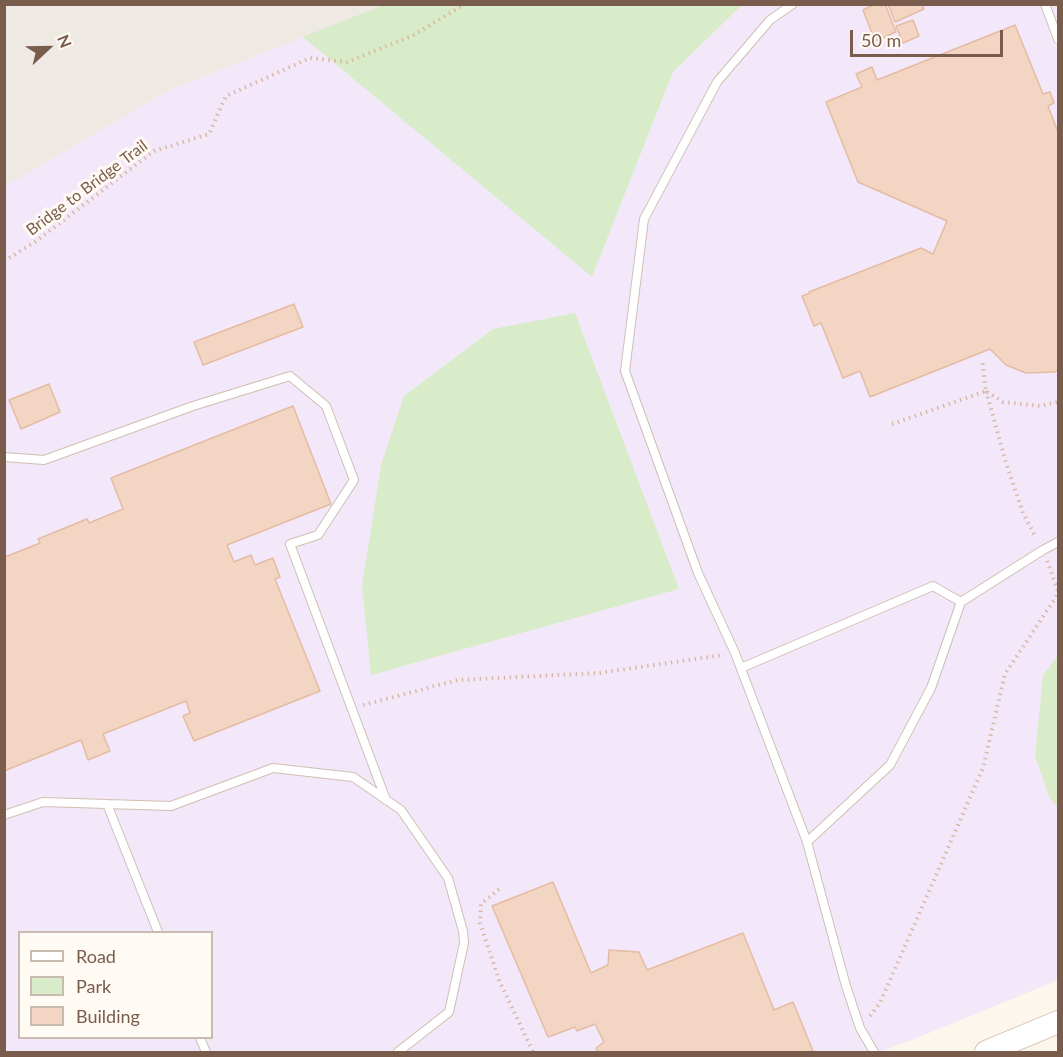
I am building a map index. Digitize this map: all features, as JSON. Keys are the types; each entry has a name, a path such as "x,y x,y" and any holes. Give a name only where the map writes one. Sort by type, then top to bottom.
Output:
{"main road":[{"path":"986,1053 1059,1022"}],"lane":[{"path":"793,4 770,20 717,82 644,219 625,371 698,573 735,653 807,842 846,986 860,1028 874,1053"},
{"path":"1045,4 1059,39"},
{"path":"4,457 44,460 193,406 291,376 326,406 354,480 318,535 290,544 386,800"},
{"path":"807,842 890,765 931,688 961,602 1059,542"},
{"path":"741,668 933,586 961,602"},
{"path":"4,815 43,802 171,806 273,768 354,777 401,810 448,878 463,931 464,943 449,1012 398,1053"},
{"path":"107,804 157,931"},
{"path":"200,1039 206,1053"}],"path":[{"name":"Bridge to Bridge Trail","path":"4,261 35,242 154,151 209,134 226,96 310,58 346,62 412,36 465,4"},
{"path":"860,1028 880,1002 982,768 1005,674 1059,592 1043,550 1023,513 1006,463 986,391 982,359"},
{"path":"986,391 1003,402 1040,405 1059,402"},
{"path":"892,424 986,391"},
{"path":"352,708 458,680 599,673 735,653"},
{"path":"499,889 481,904 480,923 499,980 533,1053"}],"shaded area":[{"path":"4,5 386,5 170,90 5,187"},
{"path":"742,5 1058,5 1058,980 882,1052 5,1052 4,187 170,90 303,37 592,276 673,72"}],"green space":[{"path":"386,4 742,5 673,72 592,277 303,37"},
{"path":"575,313 679,589 371,675 362,586 381,465 404,396 493,329"},
{"path":"1058,656 1058,807 1049,797 1035,756 1043,675"}],"building":[{"path":"875,4 885,4 896,32 875,41 863,10"},
{"path":"888,4 922,4 924,9 895,22"},
{"path":"913,20 919,36 903,43 896,26"},
{"path":"1015,25 1043,94 1050,92 1054,103 1048,106 1058,132 1058,370 1026,373 1006,365 990,349 870,397 860,371 843,378 821,323 814,326 802,296 921,248 933,254 947,221 858,182 826,102 862,87 856,74 872,67 877,80"},
{"path":"294,304 303,327 203,365 194,342"},
{"path":"49,384 60,412 21,429 9,400"},
{"path":"293,406 331,504 227,545 234,562 251,555 255,565 273,558 280,577 275,579 320,691 194,741 183,716 190,713 186,701 103,734 110,751 88,760 81,740 4,771 4,555 5,557 40,543 38,539 87,519 89,523 123,509 111,478"},
{"path":"553,882 591,973 608,965 609,950 639,952 647,970 743,933 774,1010 793,1002 813,1051 598,1052 596,1048 604,1042 595,1024 577,1031 575,1027 548,1037 492,906"}]}
